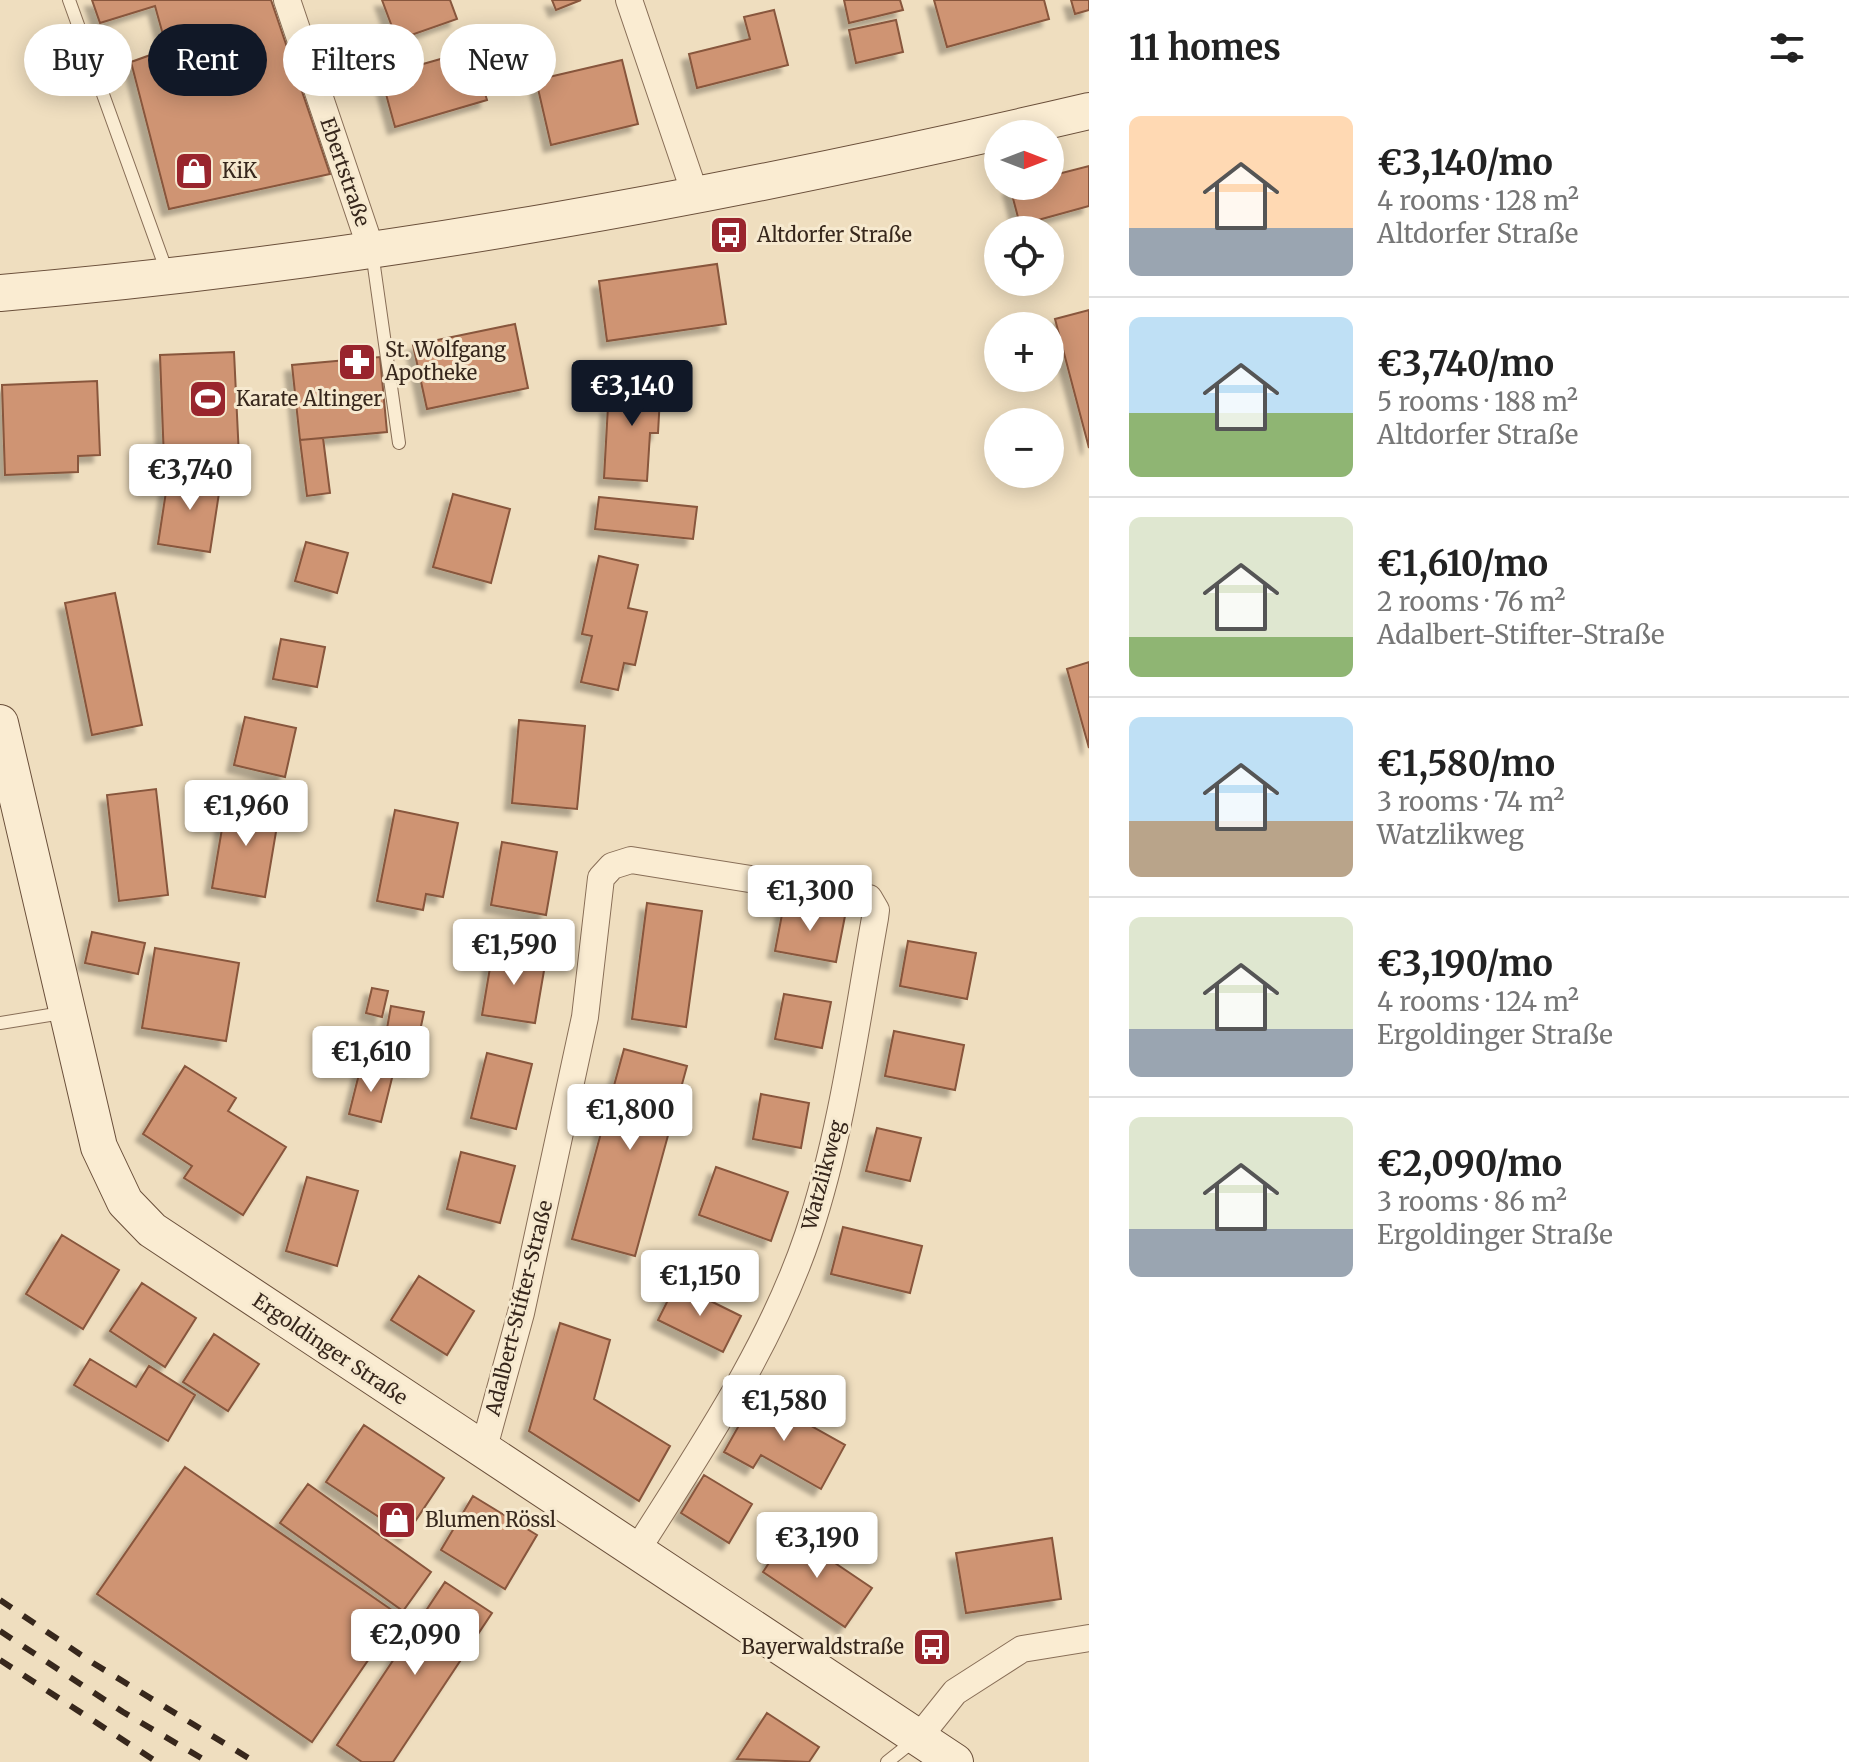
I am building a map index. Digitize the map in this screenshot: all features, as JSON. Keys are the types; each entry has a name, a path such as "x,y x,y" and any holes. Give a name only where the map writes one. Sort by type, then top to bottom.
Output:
{"main road":[{"path":"0,293 169,277 372,252 827,169 1089,111"},
{"name":"Ergoldinger Straße","path":"0,723 65,1012 99,1147 112,1179 137,1217 483,1451 955,1762"}],"street":[{"name":"Ebertstraße","path":"287,0 372,252"},
{"path":"629,0 695,194"},
{"name":"Adalbert-Stifter-Straße","path":"483,1451 521,1313 585,1017 601,878 612,866 631,860 863,896 874,903"},
{"name":"Watzlikweg","path":"637,1550 764,1340 808,1235 844,1093 875,918 874,903"},
{"path":"919,1737 955,1692 1022,1649 1089,1638"}],"lane":[{"path":"69,0 169,277"},
{"path":"372,252 399,443"},
{"path":"0,1023 65,1012"},
{"path":"887,1762 919,1737"}],"building":[{"path":"92,0 271,0 283,35 283,96 304,96 330,174 169,209 132,62 148,56 148,96 267,96 267,24 160,24 155,6 100,23"},
{"path":"382,0 450,0 457,19 424,31 424,24 391,24"},
{"path":"552,0 581,0 556,10"},
{"path":"844,0 900,0 903,10 849,23"},
{"path":"934,0 1044,0 1049,19 947,47"},
{"path":"1071,0 1089,0 1089,10 1075,14"},
{"path":"774,10 788,65 697,88 689,54 750,39 744,17"},
{"path":"896,20 903,52 856,63 849,30"},
{"path":"440,59 440,96 486,96 487,100 395,127 386,96 424,96 424,64"},
{"path":"622,60 638,124 551,145 540,96 556,96 556,75"},
{"path":"1089,166 1089,206 1053,216 1018,216 1013,200 1064,200 1064,172"},
{"path":"717,264 726,324 607,341 599,281"},
{"path":"1089,310 1089,448 1064,353 1064,317"},
{"path":"515,324 528,388 427,409 413,345"},
{"path":"234,352 239,457 164,460 160,355"},
{"path":"380,357 387,432 300,440 292,365"},
{"path":"618,376 661,379 658,433 650,433 647,481 604,478 608,406 616,407"},
{"path":"97,381 100,455 78,456 78,472 5,475 2,385"},
{"path":"323,438 330,493 307,496 300,440"},
{"path":"169,472 221,480 210,552 158,544"},
{"path":"453,494 510,509 491,583 433,567"},
{"path":"599,497 697,507 693,539 595,529"},
{"path":"306,542 348,553 337,593 295,581"},
{"path":"599,556 638,565 628,608 647,612 635,665 624,663 618,690 581,682 592,636 582,634"},
{"path":"115,593 142,725 92,735 65,603"},
{"path":"281,639 325,647 317,687 273,679"},
{"path":"1089,662 1089,748 1067,669"},
{"path":"245,717 296,728 285,777 234,765"},
{"path":"519,720 585,726 577,809 512,803"},
{"path":"156,789 168,895 119,901 107,795"},
{"path":"227,799 280,808 265,897 212,888"},
{"path":"395,810 458,823 443,897 426,894 423,910 377,901"},
{"path":"502,842 557,852 546,915 491,905"},
{"path":"647,903 702,911 686,1027 632,1019"},
{"path":"784,904 845,916 836,962 775,951"},
{"path":"92,932 145,943 138,974 85,963"},
{"path":"908,941 976,953 967,999 900,986"},
{"path":"155,948 239,963 226,1041 142,1028"},
{"path":"493,950 546,959 535,1023 482,1015"},
{"path":"372,988 388,991 382,1017 366,1013"},
{"path":"784,994 831,1002 822,1048 775,1039"},
{"path":"391,1006 424,1012 412,1069 381,1062"},
{"path":"894,1031 964,1045 955,1090 885,1076"},
{"path":"624,1049 687,1066 635,1256 572,1239"},
{"path":"487,1053 532,1064 516,1129 471,1118"},
{"path":"185,1066 236,1098 228,1111 286,1147 243,1215 184,1178 192,1166 143,1134"},
{"path":"361,1066 393,1074 381,1122 349,1114"},
{"path":"761,1094 809,1103 801,1148 753,1139"},
{"path":"877,1128 921,1138 910,1181 866,1171"},
{"path":"461,1152 515,1166 500,1223 447,1209"},
{"path":"716,1167 788,1192 771,1241 699,1215"},
{"path":"307,1177 358,1191 337,1266 286,1251"},
{"path":"843,1227 922,1246 910,1293 831,1274"},
{"path":"62,1235 119,1270 83,1329 26,1294"},
{"path":"419,1276 474,1311 447,1355 391,1320"},
{"path":"142,1283 196,1318 165,1367 110,1331"},
{"path":"676,1284 741,1316 723,1352 658,1320"},
{"path":"560,1323 610,1340 594,1399 670,1446 639,1501 529,1431"},
{"path":"214,1334 259,1364 228,1411 183,1382"},
{"path":"90,1359 136,1387 149,1366 195,1395 168,1441 74,1385"},
{"path":"756,1395 845,1445 821,1489 761,1455 753,1468 724,1452"},
{"path":"364,1425 444,1478 406,1535 326,1482"},
{"path":"185,1467 399,1615 312,1742 97,1594"},
{"path":"704,1475 752,1504 729,1543 681,1513"},
{"path":"308,1484 431,1572 403,1611 280,1523"},
{"path":"473,1496 537,1535 505,1589 441,1550"},
{"path":"789,1532 872,1588 845,1627 763,1572"},
{"path":"1052,1538 1061,1599 966,1613 956,1553"},
{"path":"445,1582 492,1613 393,1762 362,1762 337,1745"},
{"path":"767,1713 819,1747 809,1762 737,1759"}],"railway":[{"path":"0,1600 93,1663 255,1762"},
{"path":"0,1631 123,1712 208,1762"},
{"path":"0,1660 157,1762"}],"place":[{"name":"KiK","path":"194,171"},
{"name":"Altdorfer Straße","path":"729,235"},
{"name":"St. Wolfgang Apotheke","path":"357,362"},
{"name":"Karate Altinger","path":"208,399"},
{"name":"Blumen Rössl","path":"397,1520"},
{"name":"Bayerwaldstraße","path":"932,1647"}]}
